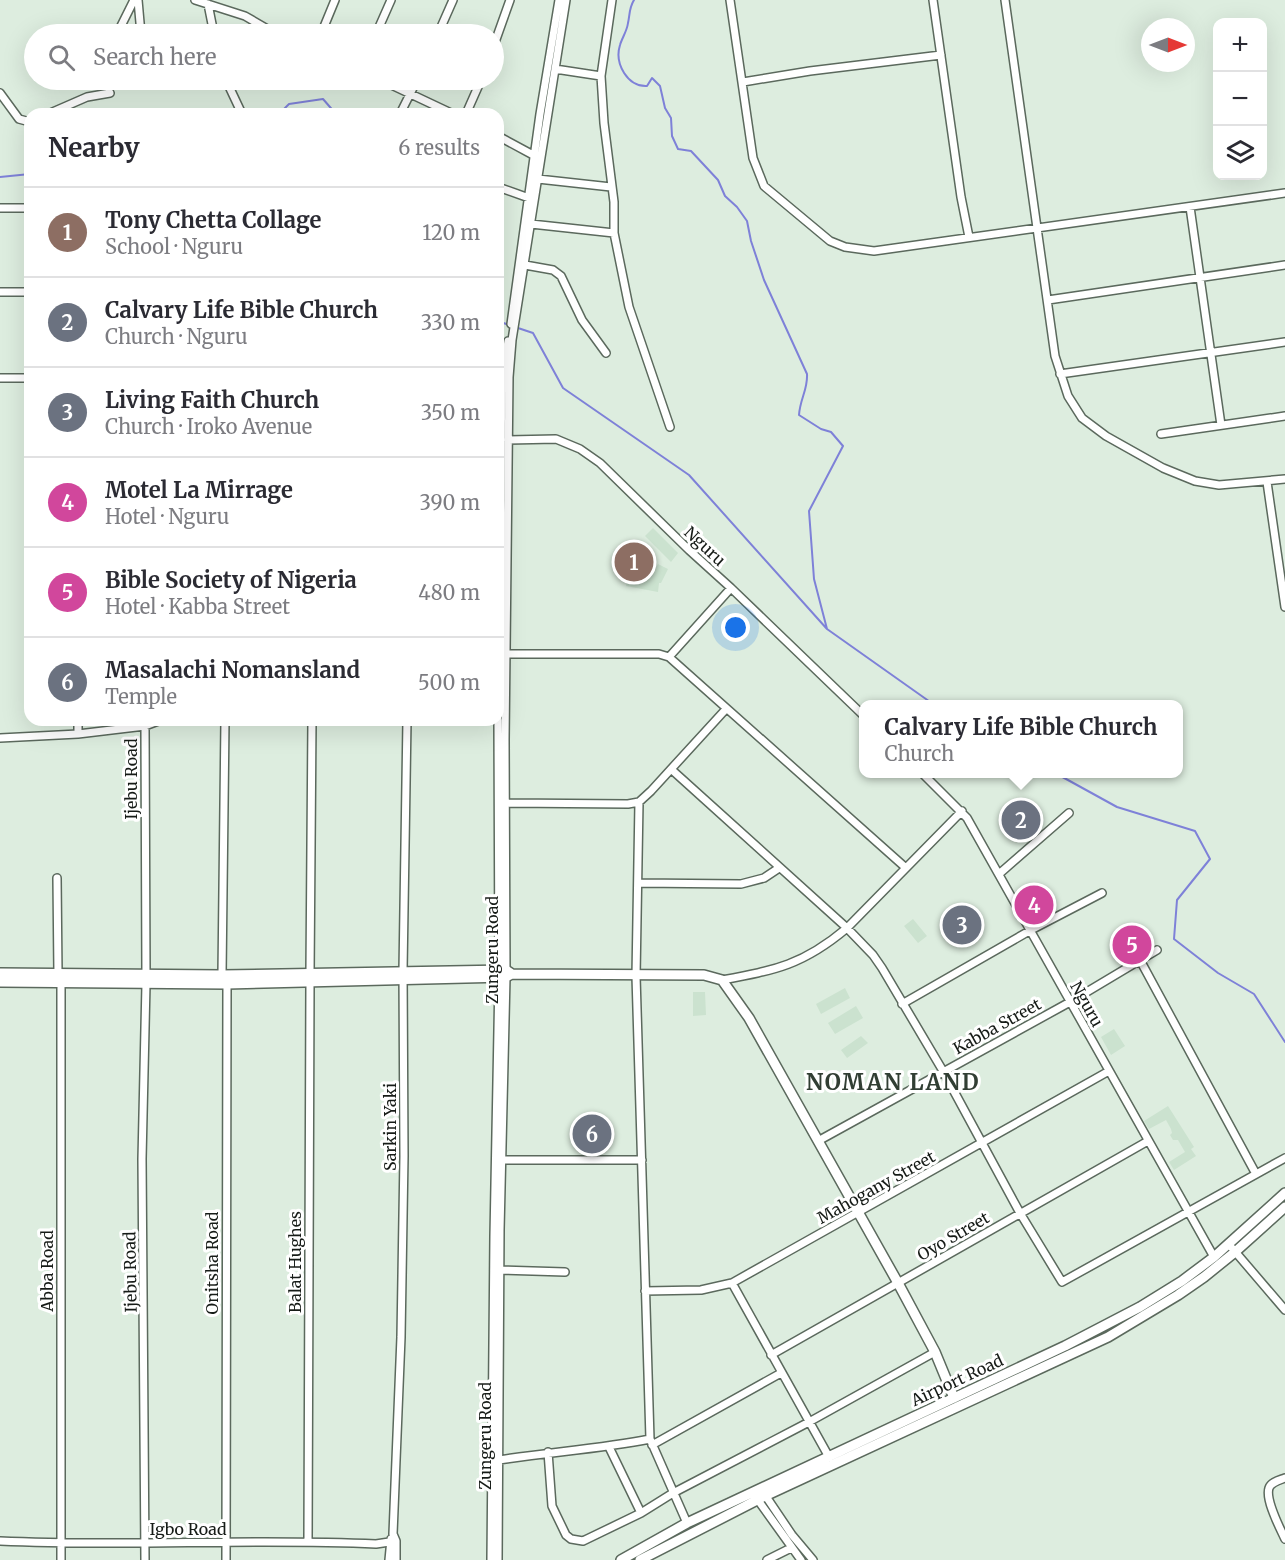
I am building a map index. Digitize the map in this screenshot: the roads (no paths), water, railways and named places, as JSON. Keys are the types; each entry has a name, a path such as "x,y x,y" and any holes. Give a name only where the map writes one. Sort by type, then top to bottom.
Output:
{"main road":[{"path":"0,973 60,978 146,980 504,974 704,975 722,980 749,1018 898,1282 935,1352 954,1398"},
{"path":"0,982 60,978"},
{"name":"Airport Road","path":"643,1559 829,1457 1065,1346 1140,1307 1182,1281 1214,1257 1232,1248 1285,1193"},
{"name":"Airport Road","path":"621,1560 687,1523 759,1494 1108,1337 1178,1295 1232,1248 1285,1207"}],"street":[{"path":"123,24 136,0"},
{"path":"136,0 140,24"},
{"path":"195,0 245,16 259,24"},
{"path":"325,24 335,0"},
{"path":"380,24 391,0"},
{"path":"442,24 453,0"},
{"path":"501,24 510,0"},
{"path":"513,324 529,198 559,0"},
{"path":"513,324 525,265 566,0"},
{"path":"612,0 601,76 614,202 614,233 628,307 670,427"},
{"path":"730,0 753,158 764,186 830,242 845,247 874,251 1285,193"},
{"path":"933,0 958,178 969,237"},
{"path":"1005,0 1056,356 1068,396 1082,418 1106,436 1162,468 1195,481 1219,485 1285,479"},
{"path":"208,4 212,24"},
{"path":"742,82 941,55"},
{"path":"555,69 601,76"},
{"path":"231,90 239,108"},
{"path":"402,90 440,108"},
{"path":"403,108 412,90"},
{"path":"468,108 476,90"},
{"path":"0,93 19,119 24,120"},
{"path":"61,108 78,100 110,93"},
{"path":"504,139 535,156"},
{"path":"538,179 611,187"},
{"path":"504,189 529,198"},
{"path":"1190,207 1221,425"},
{"path":"0,208 24,208"},
{"path":"531,224 614,233"},
{"path":"525,265 553,270 561,276 582,320 606,352"},
{"path":"1048,300 1285,265"},
{"path":"0,292 24,292"},
{"name":"Zungeru Road","path":"504,372 513,324"},
{"path":"1060,374 1285,342"},
{"path":"0,378 24,378"},
{"name":"Zungeru Road","path":"504,390 508,440 504,562"},
{"path":"1161,434 1285,416"},
{"name":"Nguru","path":"508,440 556,439 580,449 600,463 859,711"},
{"path":"1266,482 1285,607"},
{"path":"669,657 730,588"},
{"path":"504,654 659,654 669,657 906,868"},
{"path":"505,803 628,804 639,801 672,770 726,709"},
{"path":"78,726 78,734"},
{"path":"0,738 78,734 145,726"},
{"name":"Ijebu Road","path":"145,726 146,980 142,1159 145,1560"},
{"name":"Onitsha Road","path":"225,726 226,1560"},
{"name":"Balat Hughes","path":"308,1542 312,726"},
{"name":"Sarkin Yaki","path":"396,1560 393,1542 401,1337 407,726"},
{"path":"491,1560 494,1225 504,974 498,726"},
{"name":"Zungeru Road","path":"498,1560 504,974 503,726"},
{"path":"672,770 847,928 873,955 943,1071 1020,1213 1062,1282 1285,1158"},
{"name":"Nguru","path":"927,778 962,811 1214,1257"},
{"path":"639,801 636,976 651,1442 687,1523"},
{"path":"722,980 772,971 803,959 829,944 962,811"},
{"path":"999,874 1070,813"},
{"path":"638,883 741,884 764,878 779,868"},
{"name":"Abba Road","path":"57,878 60,978 61,1560"},
{"path":"902,1004 1031,930 1102,893"},
{"name":"Kabba Street","path":"818,1142 1070,1002 1157,950"},
{"path":"1140,960 1256,1174"},
{"name":"Mahogany Street","path":"645,1291 701,1290 732,1283 1109,1071"},
{"name":"Oyo Street","path":"771,1355 1148,1141"},
{"path":"502,1160 642,1160"},
{"path":"1232,1248 1285,1310"},
{"path":"500,1270 565,1272"},
{"path":"732,1283 829,1457"},
{"path":"548,1452 552,1506 559,1524 566,1535 583,1541 641,1513 673,1493 935,1352"},
{"path":"498,1460 548,1452 651,1442 781,1373"},
{"path":"609,1447 641,1513"},
{"path":"1285,1478 1272,1484 1269,1493 1271,1507 1285,1539"},
{"path":"759,1494 791,1548 801,1560"},
{"path":"759,1494 813,1560"},
{"name":"Igbo Road","path":"0,1541 61,1544 308,1542 376,1544 393,1542"},
{"path":"389,1560 393,1542"},
{"path":"767,1560 791,1548"}],"waterway":[{"path":"634,0 630,8 627,29 620,45 621,67 634,83 647,86 652,78 660,86 665,108 671,118 672,136 678,149 691,151 718,180 725,196 747,221 764,280 807,374 799,415 821,429 831,432 843,446 809,511 814,579 827,629"},
{"path":"285,108 289,104 323,99 331,108"},
{"path":"0,177 24,175"},
{"path":"504,323 509,325"},
{"path":"515,327 533,333 563,388 689,475 827,629 927,700"},
{"path":"1064,778 1117,807 1195,831 1210,859 1177,900 1174,939 1218,973 1254,994 1285,1042"}],"place":[{"name":"Tony Chetta Collage","path":"634,562"},
{"name":"Calvary Life Bible Church","path":"1021,820"},
{"name":"Motel La Mirrage","path":"1034,905"},
{"name":"Living Faith Church","path":"962,925"},
{"name":"Bible Society of Nigeria","path":"1132,945"},
{"name":"Masalachi Nomansland","path":"592,1134"}],"district":[{"name":"NOMAN LAND","path":"893,1082"}]}
